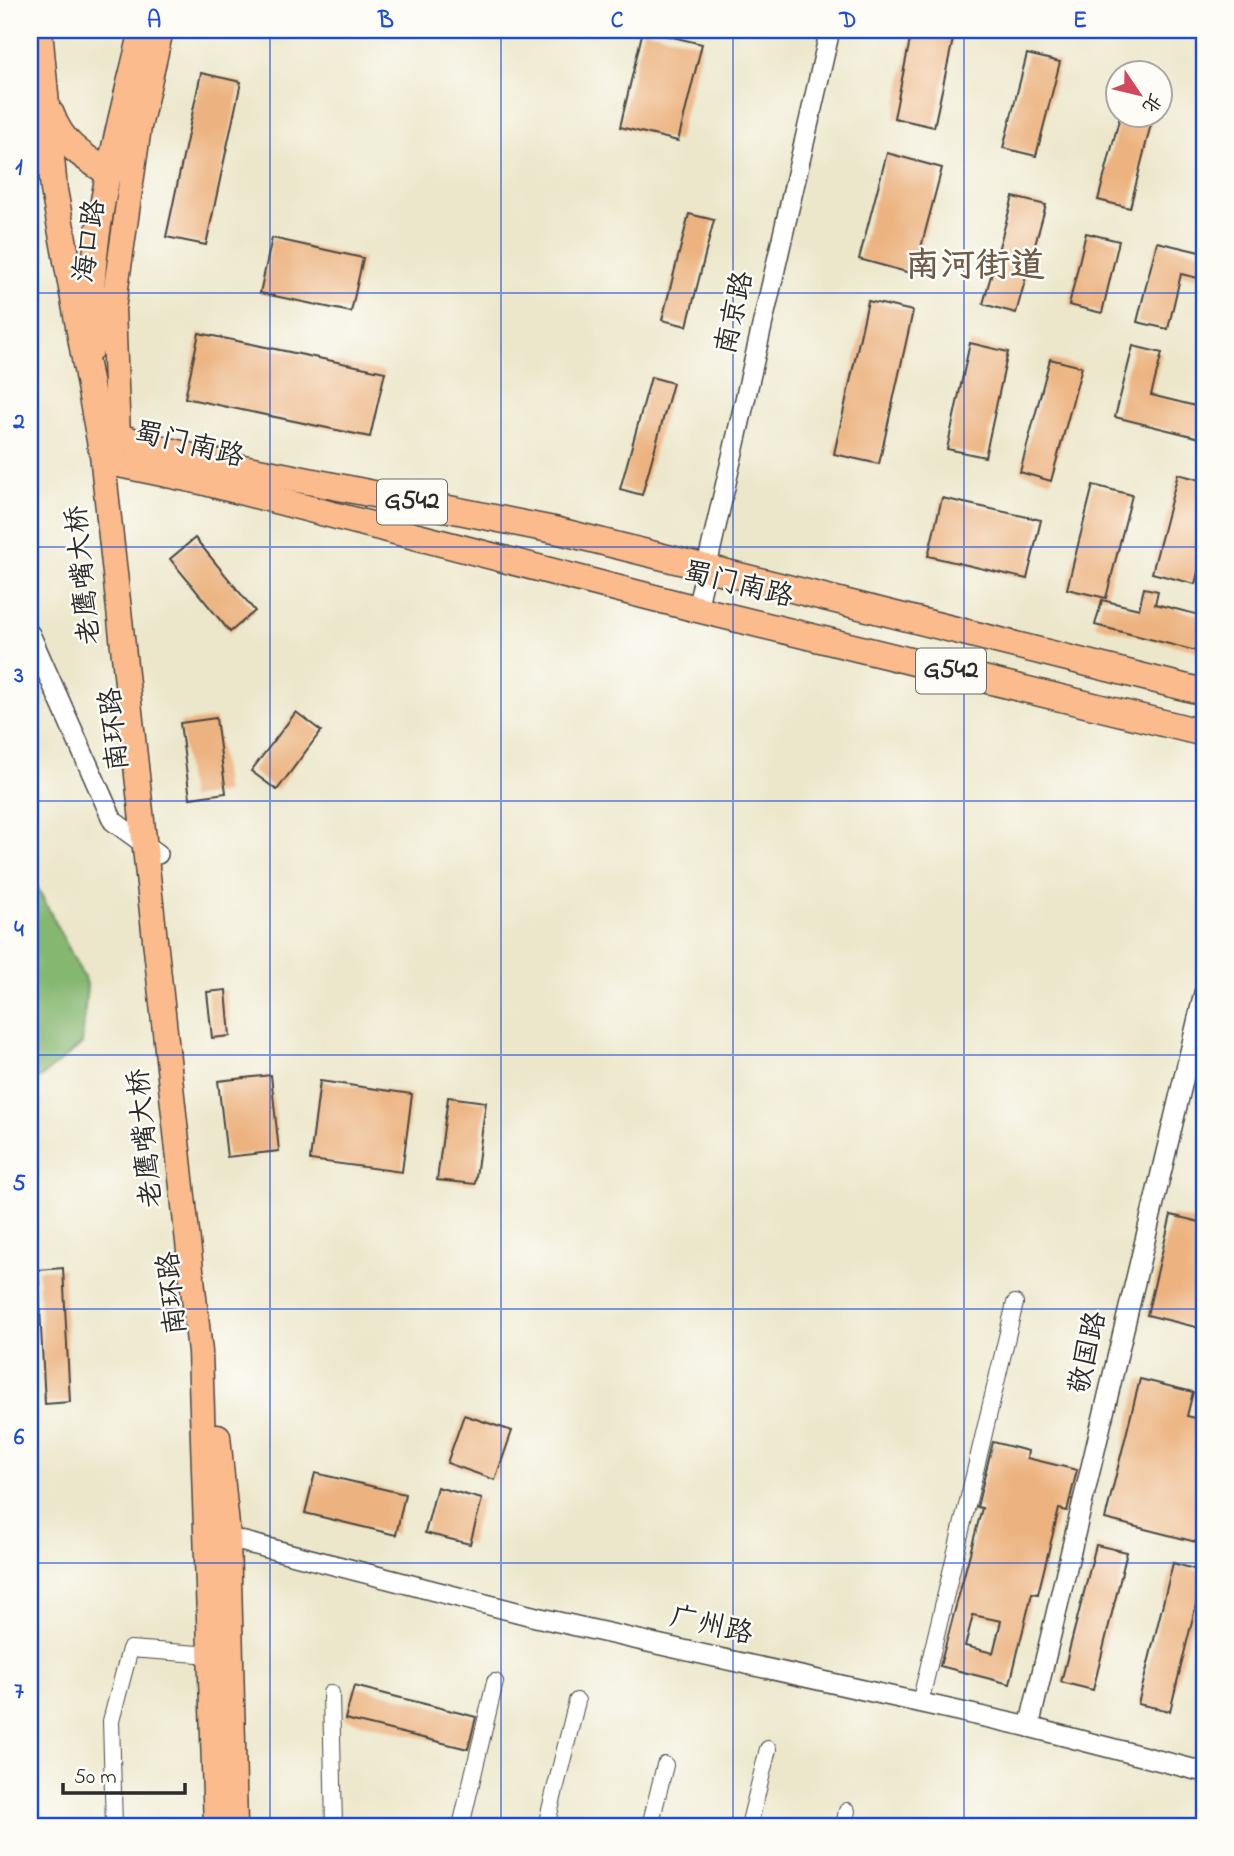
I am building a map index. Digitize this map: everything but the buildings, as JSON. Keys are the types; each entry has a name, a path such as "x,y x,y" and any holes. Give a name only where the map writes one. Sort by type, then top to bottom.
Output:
{"highway":[{"path":"39,30 54,190 113,449"},
{"path":"44,96 62,139 71,149 109,173"},
{"name":"蜀门南路","path":"113,449 203,460 559,531 1204,692"},
{"name":"蜀门南路","path":"113,449 201,481 697,609 1204,733"}],"main road":[{"name":"海口路","path":"113,449 90,313 94,243 142,30"},
{"name":"海口路","path":"113,449 113,309 139,127 161,30"},
{"name":"南环路","path":"113,449 217,1535 235,1826"},
{"path":"216,1826 212,1655 217,1535"}],"street":[{"name":"南京路","path":"697,609 830,30"},
{"path":"30,634 113,821 151,849"},
{"name":"敬国路","path":"1029,1727 1204,993"},
{"path":"920,1703 1014,1303"},
{"name":"广州路","path":"217,1535 536,1616 1029,1727 1204,1772"},
{"path":"114,1826 111,1720 130,1649 212,1655"},
{"path":"461,1826 495,1682"},
{"path":"331,1693 334,1826"},
{"path":"546,1826 577,1701"},
{"path":"749,1826 768,1749"},
{"path":"650,1826 665,1765"}],"green space":[{"path":"30,873 87,984 82,1044 40,1078 30,1082"}],"district":[{"name":"南河街道","path":"975,267"}]}
